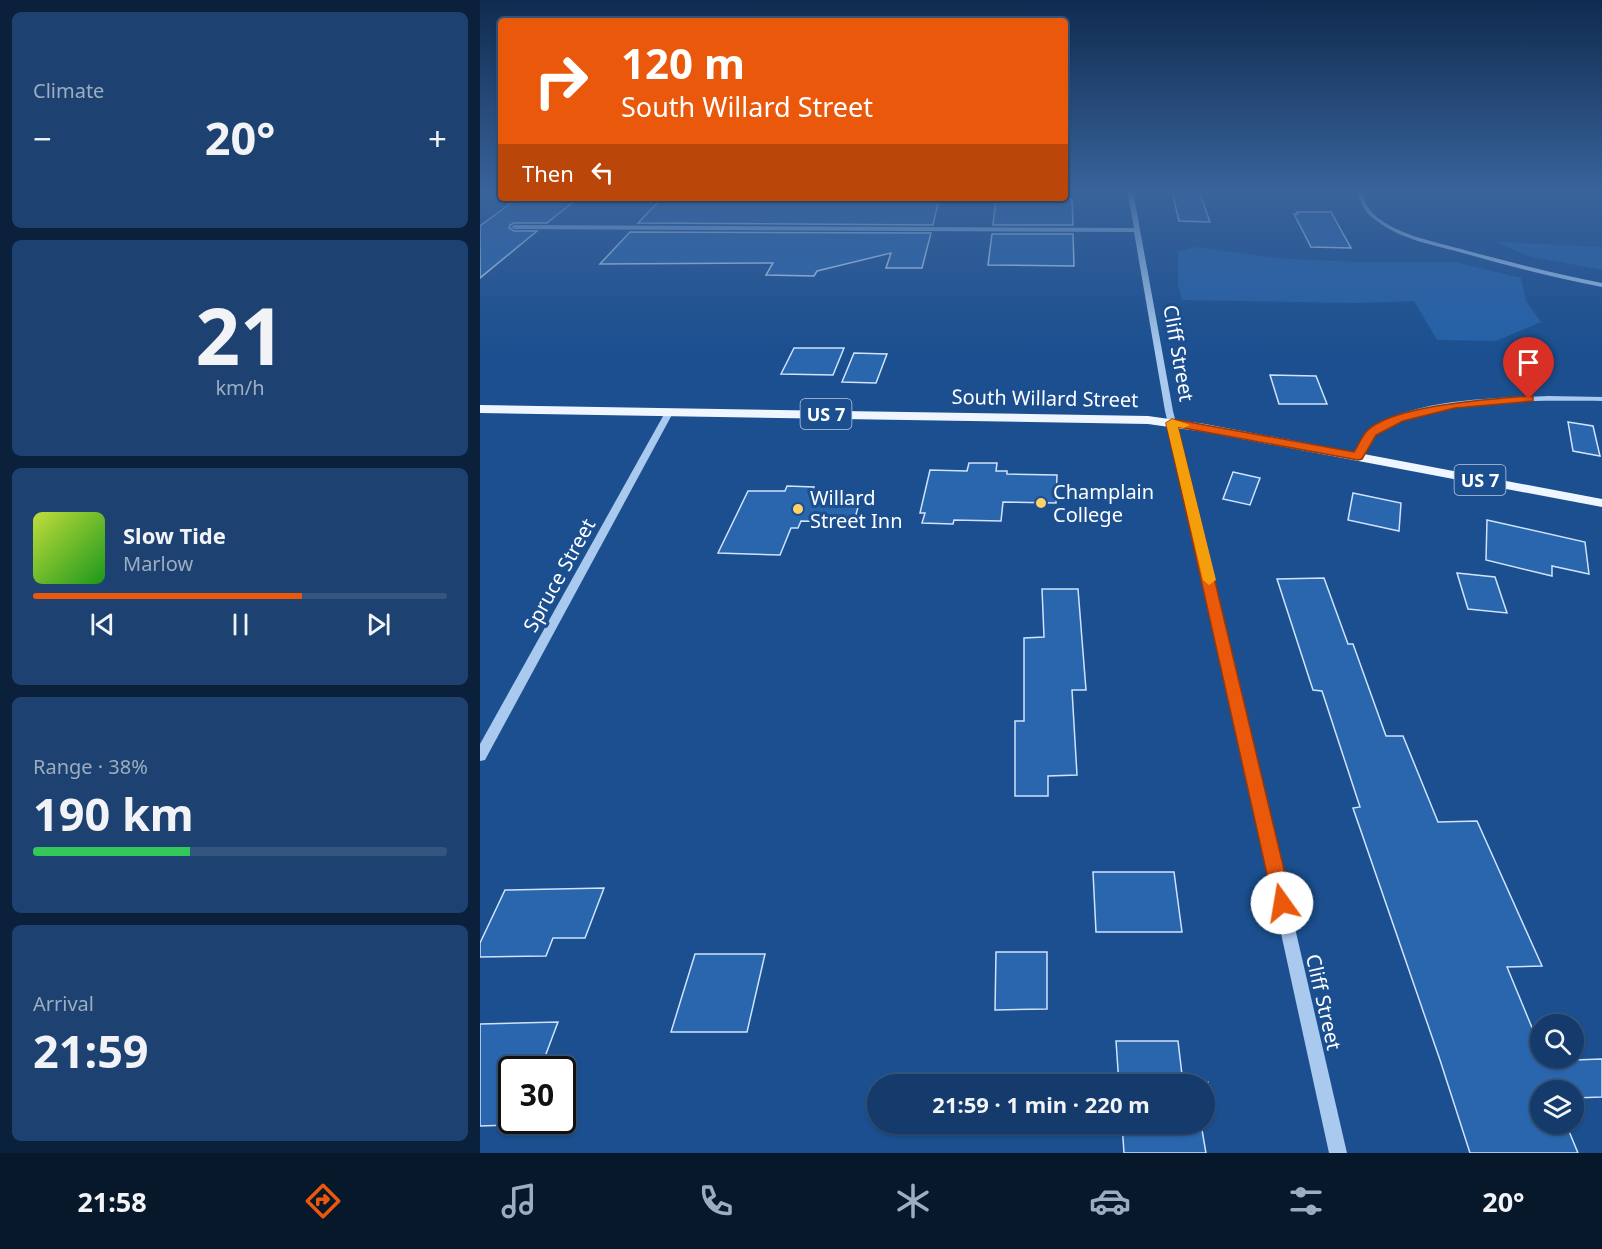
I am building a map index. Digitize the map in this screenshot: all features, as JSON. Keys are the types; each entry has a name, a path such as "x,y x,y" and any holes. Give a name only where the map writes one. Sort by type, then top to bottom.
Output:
{"main road":[{"name":"South Willard Street","path":"480,409 1114,418 1172,423 1602,503"}],"street":[{"name":"Cliff Street","path":"1141,245 1172,423 1338,1153"},
{"path":"1441,245 1532,270 1602,285"},
{"path":"1358,456 1371,433 1382,426 1428,410 1493,401 1602,399"},
{"name":"Spruce Street","path":"480,756 670,411"}],"shaded area":[{"path":"1504,245 1602,247 1602,270 1527,256"},
{"path":"1197,247 1275,258 1355,262 1455,262 1521,278 1526,301 1541,322 1496,341 1437,340 1414,301 1355,303 1182,300 1178,285 1178,251"}],"building":[{"path":"480,245 520,245 480,278"},
{"path":"618,245 928,245 922,268 886,268 891,253 817,271 814,276 766,275 773,263 600,264"},
{"path":"991,245 1073,245 1074,266 988,265"},
{"path":"1310,245 1349,245 1351,248 1311,247"},
{"path":"794,348 844,348 833,375 781,374"},
{"path":"854,353 887,354 876,383 842,382"},
{"path":"1270,375 1316,376 1327,404 1279,404"},
{"path":"1568,422 1593,426 1600,456 1573,451"},
{"path":"969,463 997,463 996,471 1007,471 1007,474 1057,475 1056,503 1003,502 1001,521 954,520 953,524 922,523 925,513 920,513 930,470 967,471"},
{"path":"1233,472 1260,478 1250,505 1223,499"},
{"name":"Willard Street Inn","path":"787,486 814,487 810,496 861,496 854,522 801,521 798,528 791,528 780,555 718,553 748,491 785,491"},
{"path":"1353,493 1401,503 1399,531 1348,520"},
{"path":"1487,520 1585,542 1589,574 1552,566 1552,576 1486,560"},
{"path":"1457,573 1495,577 1507,613 1468,609"},
{"path":"1324,578 1348,644 1353,644 1386,736 1403,736 1438,822 1477,821 1542,966 1507,967 1530,1023 1530,1068 1584,1068 1584,1060 1602,1059 1602,1097 1584,1098 1584,1080 1530,1080 1530,1134 1570,1134 1578,1153 1470,1153 1353,808 1360,807 1322,691 1313,690 1277,579"},
{"path":"1042,589 1078,589 1086,690 1072,690 1077,775 1048,776 1048,796 1015,796 1015,721 1024,721 1024,638 1044,637"},
{"path":"1093,872 1174,872 1182,932 1096,932"},
{"path":"604,888 585,938 553,938 546,956 480,957 480,943 505,890"},
{"path":"996,952 1047,952 1047,1009 995,1010"},
{"path":"695,954 765,954 747,1032 671,1032"},
{"path":"558,1022 545,1056 498,1056 498,1125 480,1126 480,1024"},
{"path":"1116,1041 1178,1041 1182,1074 1118,1074"},
{"path":"1123,1134 1203,1134 1206,1153 1124,1153"}],"slow traffic":[{"path":"1184,425 1172,423 1209,580"}],"place":[{"name":"Champlain College","path":"1041,503"},
{"name":"Willard Street Inn","path":"798,509"}],"route":[{"path":"1282,903 1172,423 1358,456 1371,433 1399,418 1455,405 1529,399"}]}
